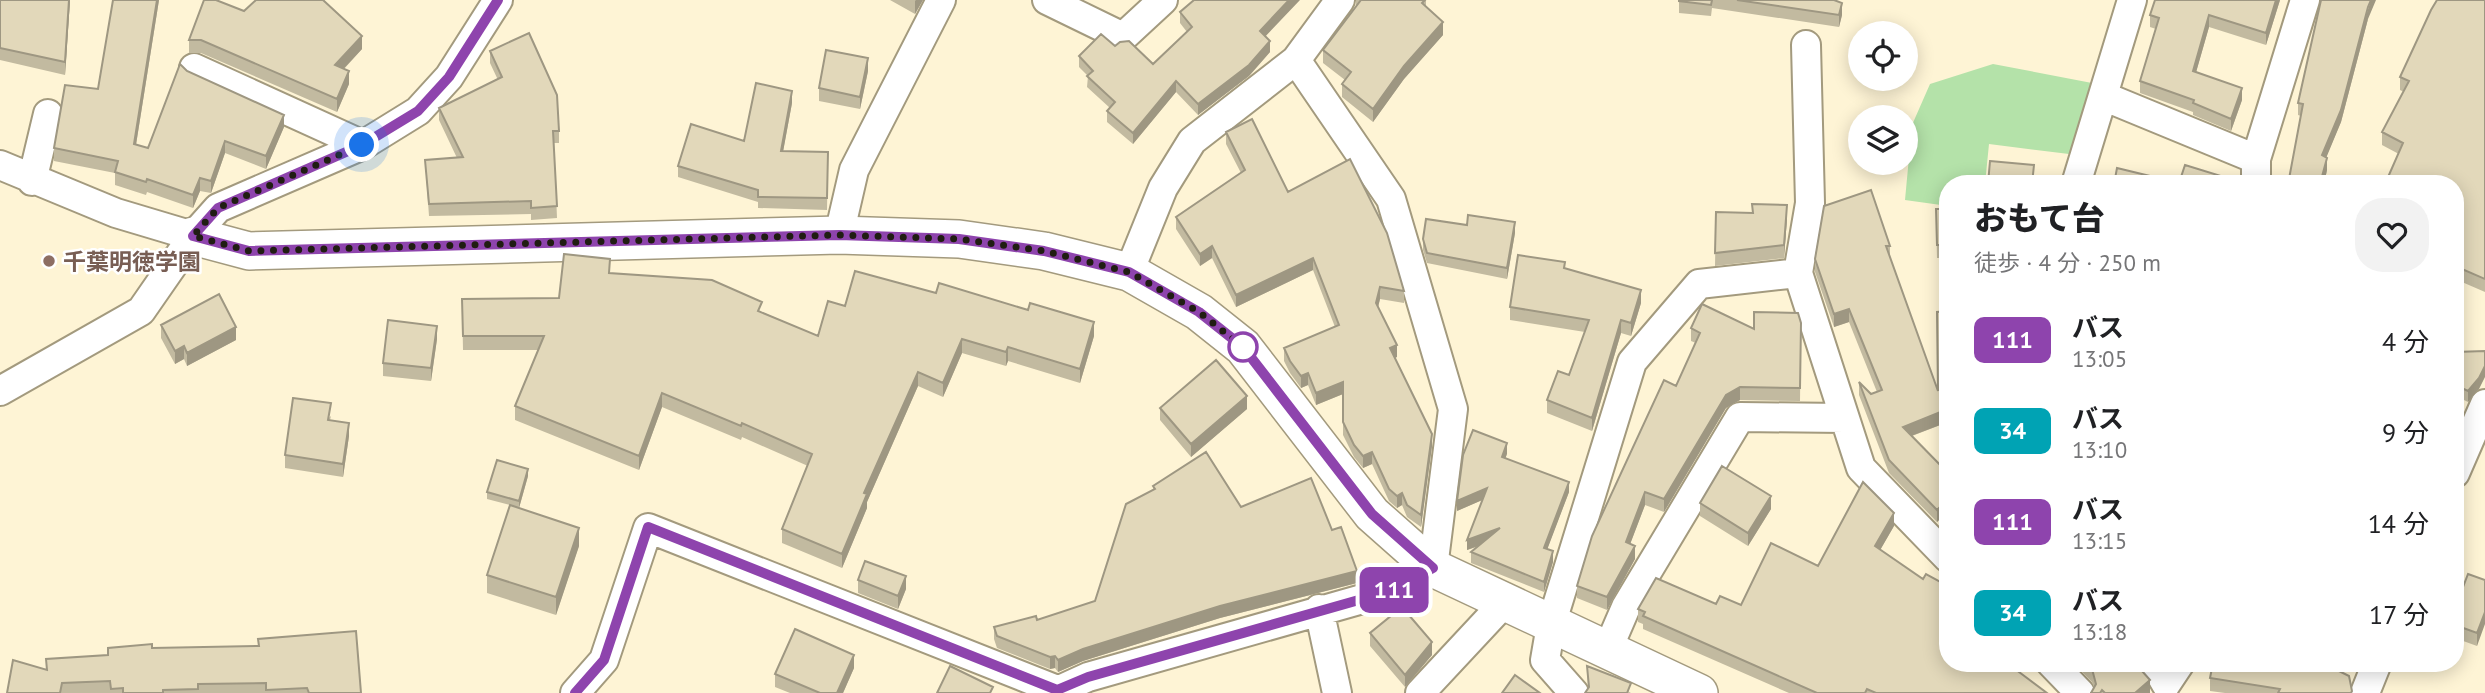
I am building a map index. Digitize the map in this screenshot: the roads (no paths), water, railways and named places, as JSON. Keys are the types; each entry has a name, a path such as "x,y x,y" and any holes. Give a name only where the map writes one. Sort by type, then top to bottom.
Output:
{"street":[{"path":"0,391 141,311 193,236 218,208 362,145 418,111 449,77 498,0"},
{"path":"839,235 854,170 941,0"},
{"path":"1047,0 1123,37 1164,0"},
{"path":"1129,272 1163,188 1192,141 1296,60 1340,0"},
{"path":"2079,175 2132,0"},
{"path":"2104,96 2256,171 2305,0"},
{"path":"1806,45 1810,203 1798,273 1861,468 1939,549"},
{"path":"1296,60 1391,199 1453,409 1433,568"},
{"path":"194,68 362,145"},
{"path":"32,181 48,114"},
{"path":"0,165 32,181 116,213 249,251 839,235 959,239 1044,251 1129,272 1199,312 1243,347 1372,514 1433,568 1699,693"},
{"path":"1574,693 1545,660 1551,625 1632,362 1699,284 1798,273"},
{"path":"2464,452 2485,404"},
{"path":"1607,651 1626,607 1740,417 1844,418"},
{"path":"604,693 604,660 648,527 1055,692 1088,677 1319,609 1394,590 1433,568"},
{"path":"1420,693 1504,603"},
{"path":"1319,609 1337,693"},
{"path":"575,693 604,660"},
{"path":"2060,672 2080,693"},
{"path":"2365,693 2373,672"}],"place":[{"name":"千葉明徳学園","path":"49,261"}]}
